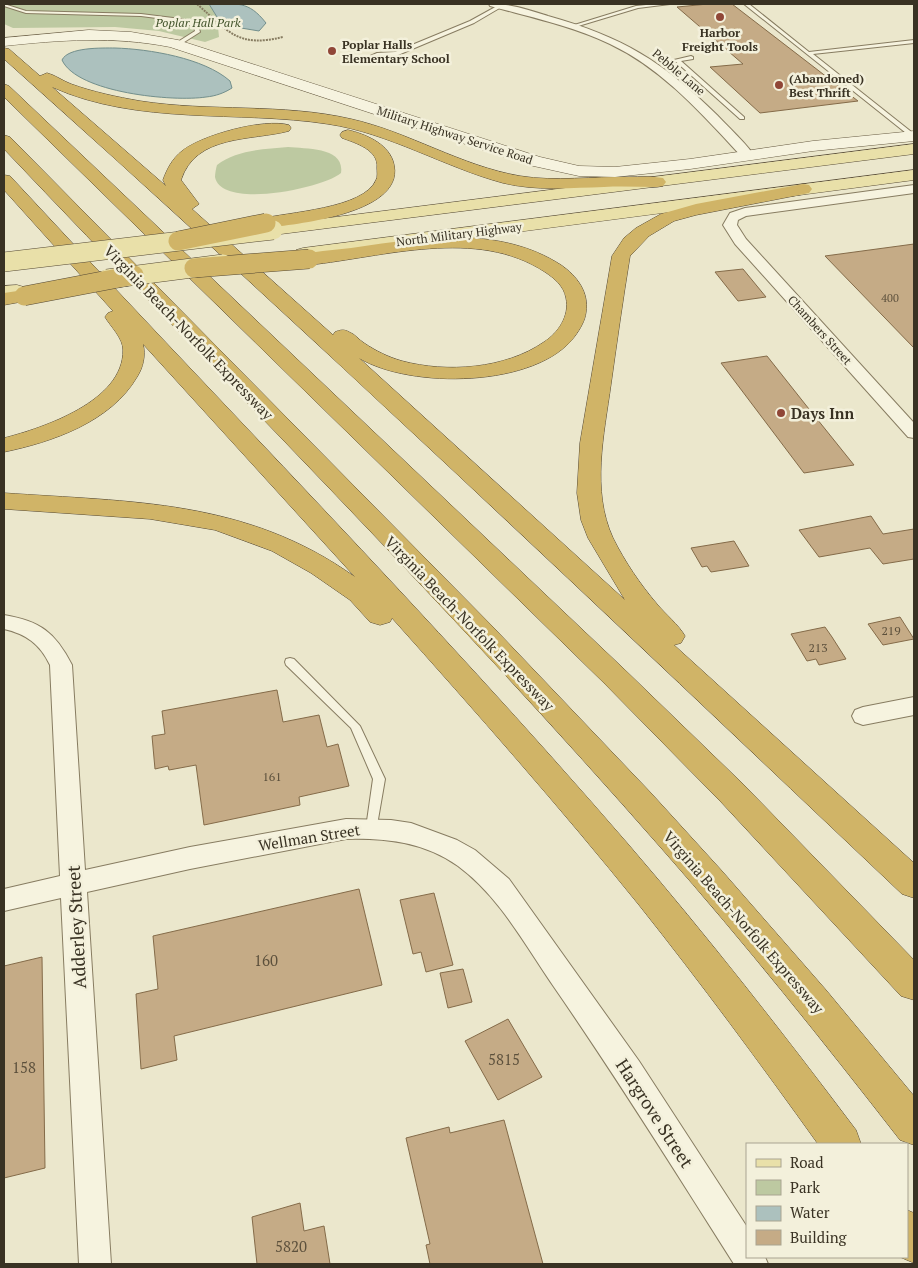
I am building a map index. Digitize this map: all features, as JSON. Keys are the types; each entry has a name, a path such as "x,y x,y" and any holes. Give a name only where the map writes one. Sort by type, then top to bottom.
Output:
{"highway":[{"path":"4,52 54,83 106,99 155,107 306,117 351,123 486,173 531,183 550,185 600,182 656,182"},
{"path":"4,52 78,115 263,282 914,884"},
{"path":"4,89 566,629 732,793 914,984"},
{"path":"225,248 176,188 172,180 177,164 196,149 225,137 245,132 294,128 328,130 355,137 375,148 382,155 387,170 383,182 368,197 343,210 270,227"},
{"name":"Virginia Beach-Norfolk Expressway","path":"4,140 527,681 633,795 743,917 914,1126"},
{"path":"4,180 503,724 586,818 678,928 785,1066 841,1143"},
{"path":"802,190 678,212 652,224 638,233 628,244 621,256 605,349 588,474 590,507 602,539 616,565 636,597 663,629 863,811 914,868"},
{"path":"4,193 43,222"},
{"path":"194,268 449,242 484,244 524,254 553,268 571,286 577,308 574,320 568,331 558,342 530,358 506,366 479,371 427,372 404,368 380,360 357,348 263,282"},
{"path":"4,445 35,437 66,425 88,413 120,388 133,364 134,352 128,334 81,263"},
{"path":"12,294 134,275"},
{"path":"4,501 100,507 199,518 248,532 293,551 327,570 358,592 399,634 503,724"}],"main road":[{"path":"747,154 764,157 910,143"},
{"name":"North Military Highway","path":"4,262 178,241 270,227 656,182 910,143"},
{"name":"North Military Highway","path":"306,256 914,175"},
{"path":"134,275 194,268"}],"street":[{"name":"Pebble Lane","path":"499,4 573,26 615,43 654,67 721,127 747,154"},
{"name":"Military Highway Service Road","path":"4,42 70,34 120,35 178,44 535,162 579,171 615,172 690,164 747,154"},
{"name":"Chambers Street","path":"914,189 745,212 737,214 731,220 730,225 736,236 914,433"},
{"name":"Adderley Street","path":"4,622 18,625 36,633 53,647 61,665 95,1264"},
{"path":"863,716 914,706"},
{"name":"Wellman Street","path":"4,900 190,858 346,829 372,828 404,831 434,840 462,854 482,869 500,887 559,971"},
{"name":"Hargrove Street","path":"559,971 629,1072 746,1255"}],"lane":[{"path":"358,63 379,54 396,54 472,22 499,4"},
{"path":"573,26 636,6 668,4"},
{"path":"746,4 810,53 910,143"},
{"path":"4,6 33,12 141,14 181,20 196,26 198,32 178,44"},
{"path":"810,53 914,41"},
{"path":"691,58 677,60 742,118"},
{"path":"290,662 355,726 379,779 372,828"}],"path":[{"path":"197,4 244,42 263,43 283,37"}],"green space":[{"name":"Poplar Hall Park","path":"4,4 209,4 217,17 219,37 205,42 159,31 115,27 13,28 4,24"},
{"path":"288,147 314,149 331,154 337,158 341,165 341,173 315,185 295,190 253,194 235,192 221,187 215,177 217,165 233,156 251,151"}],"water":[{"path":"209,4 235,4 247,7 253,10 266,23 259,31 241,28 217,17"},
{"path":"115,48 144,50 176,56 206,66 230,81 232,88 213,96 191,98 172,98 128,93 106,88 86,80 71,71 62,60 65,56 78,50"}],"building":[{"path":"732,4 858,101 760,113 710,67 743,64 677,7"},
{"path":"914,244 914,348 825,256"},
{"path":"743,269 766,297 738,301 715,272"},
{"name":"Days Inn","path":"767,356 854,465 804,473 721,363"},
{"path":"871,516 883,534 914,529 914,559 883,564 870,548 819,557 799,530"},
{"path":"734,541 749,566 711,572 707,566 702,567 691,548"},
{"path":"900,617 914,639 883,645 868,624"},
{"path":"825,627 846,659 819,665 816,659 807,661 791,634"},
{"path":"277,690 283,722 319,715 327,747 338,744 349,786 299,797 300,805 204,825 196,765 169,770 168,766 155,769 152,736 165,734 162,711"},
{"path":"359,889 382,985 174,1036 177,1060 141,1069 136,994 158,989 153,936"},
{"path":"434,893 453,965 426,972 421,952 413,954 400,900"},
{"path":"42,957 45,1168 4,1178 4,966"},
{"path":"463,969 472,1002 448,1008 440,973"},
{"path":"508,1019 542,1077 498,1100 465,1041"},
{"path":"504,1120 543,1264 430,1264 426,1245 430,1244 406,1138 449,1127 450,1133"},
{"path":"300,1203 304,1231 324,1226 330,1264 257,1264 252,1217"}],"place":[{"name":"Harbor Freight Tools","path":"720,17"},
{"name":"Poplar Halls Elementary School","path":"332,51"},
{"name":"(Abandoned) Best Thrift","path":"779,85"},
{"name":"Days Inn","path":"781,413"}]}
